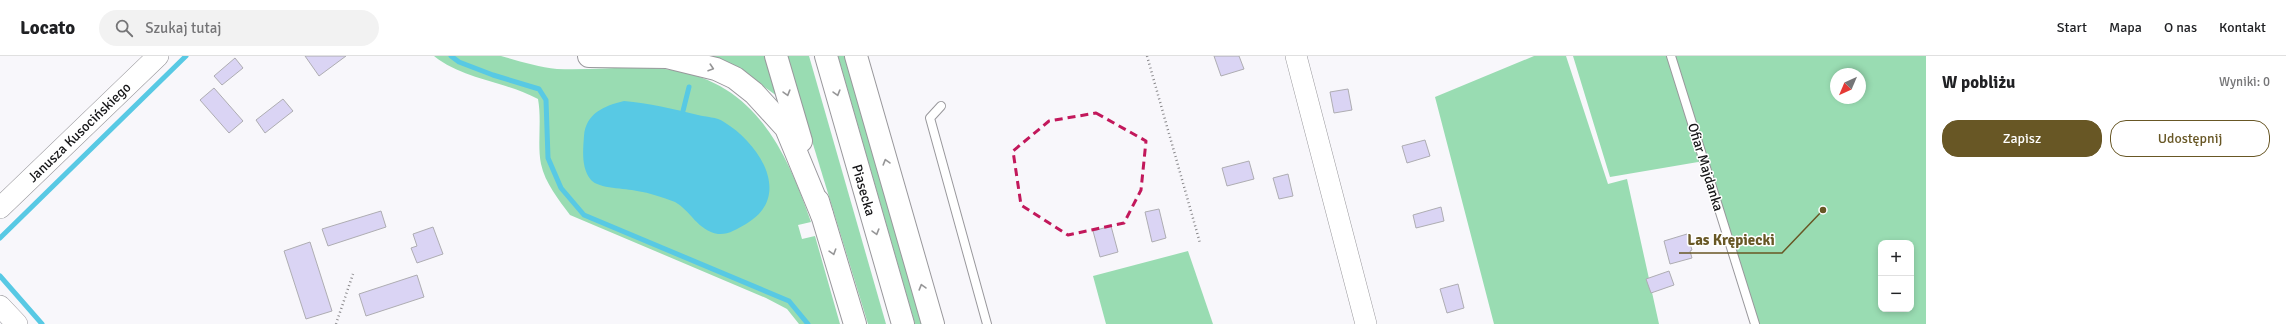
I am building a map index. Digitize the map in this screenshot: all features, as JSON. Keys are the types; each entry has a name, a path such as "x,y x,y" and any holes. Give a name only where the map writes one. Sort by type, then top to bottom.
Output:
{"highway":[{"path":"589,56 667,57 716,69 735,78 759,98 786,128 822,215"},
{"path":"776,56 855,324"},
{"name":"Piasecka","path":"826,56 903,324"},
{"name":"Piasecka","path":"856,56 933,324"},
{"path":"860,56 864,82"}],"street":[{"name":"Janusza Kusocińskiego","path":"0,208 158,56"},
{"path":"1296,56 1366,324"},
{"path":"0,306 17,324"}],"lane":[{"name":"Ofiar Majdanka","path":"1671,56 1755,324"},
{"path":"941,106 930,118 987,324"}],"path":[{"path":"1147,56 1200,243"},
{"path":"336,324 352,274"}],"highlighted area":[{"path":"1096,113 1146,141 1141,190 1124,223 1068,235 1021,205 1013,151 1049,121"}],"green space":[{"path":"434,56 501,56 557,69 658,68 701,77 725,89 746,105 763,124 778,146 790,170 811,222 798,225 802,239 815,236 840,324 799,324 787,309 766,298 570,215 549,185 541,164 539,148 540,116 538,99 512,88 458,70"},
{"path":"710,56 766,56 777,96 735,66"},
{"path":"786,56 809,56 886,324 868,324"},
{"path":"838,56 845,56 922,324 915,324"},
{"path":"1534,56 1566,56 1608,184 1627,179 1659,324 1494,324 1435,97"},
{"path":"1573,56 1926,56 1926,324 1756,324 1704,161 1610,177"},
{"path":"1188,251 1213,324 1106,324 1093,276"}],"water":[{"path":"624,101 670,108 715,118 721,120 737,131 759,156 766,170 769,185 768,199 760,212 736,230 725,234 718,234 705,229 675,202 647,193 600,185 591,180 583,159 585,128 592,116 597,112 610,105"}],"building":[{"path":"305,56 346,56 319,76"},
{"path":"1214,56 1239,56 1244,69 1221,76"},
{"path":"235,58 243,68 222,85 214,76"},
{"path":"214,88 243,121 229,133 200,100"},
{"path":"1348,89 1352,110 1334,113 1330,92"},
{"path":"283,99 293,111 265,133 256,120"},
{"path":"1425,140 1430,156 1407,163 1402,146"},
{"path":"1249,161 1254,179 1227,186 1222,168"},
{"path":"1288,174 1293,196 1279,199 1273,178"},
{"path":"1441,207 1444,221 1416,228 1413,215"},
{"path":"1159,209 1166,238 1152,242 1145,212"},
{"path":"381,211 386,227 328,246 322,229"},
{"path":"1111,226 1118,252 1100,257 1093,231"},
{"path":"433,227 443,254 417,263 411,248 417,246 413,234"},
{"path":"1687,234 1692,250 1690,251 1692,258 1670,264 1664,241"},
{"path":"310,242 332,311 306,319 284,251"},
{"path":"1669,271 1674,285 1651,293 1646,279"},
{"path":"417,275 424,297 366,316 359,294"},
{"path":"1458,284 1464,308 1447,313 1440,289"}],"waterway":[{"path":"0,238 186,56"},
{"path":"451,56 459,62 493,75 539,89 546,100 548,158 561,188 584,215 789,301 808,324"},
{"path":"683,111 689,87"},
{"path":"0,276 42,324"}],"place":[{"name":"Las Krępiecki","path":"1823,210"}]}
